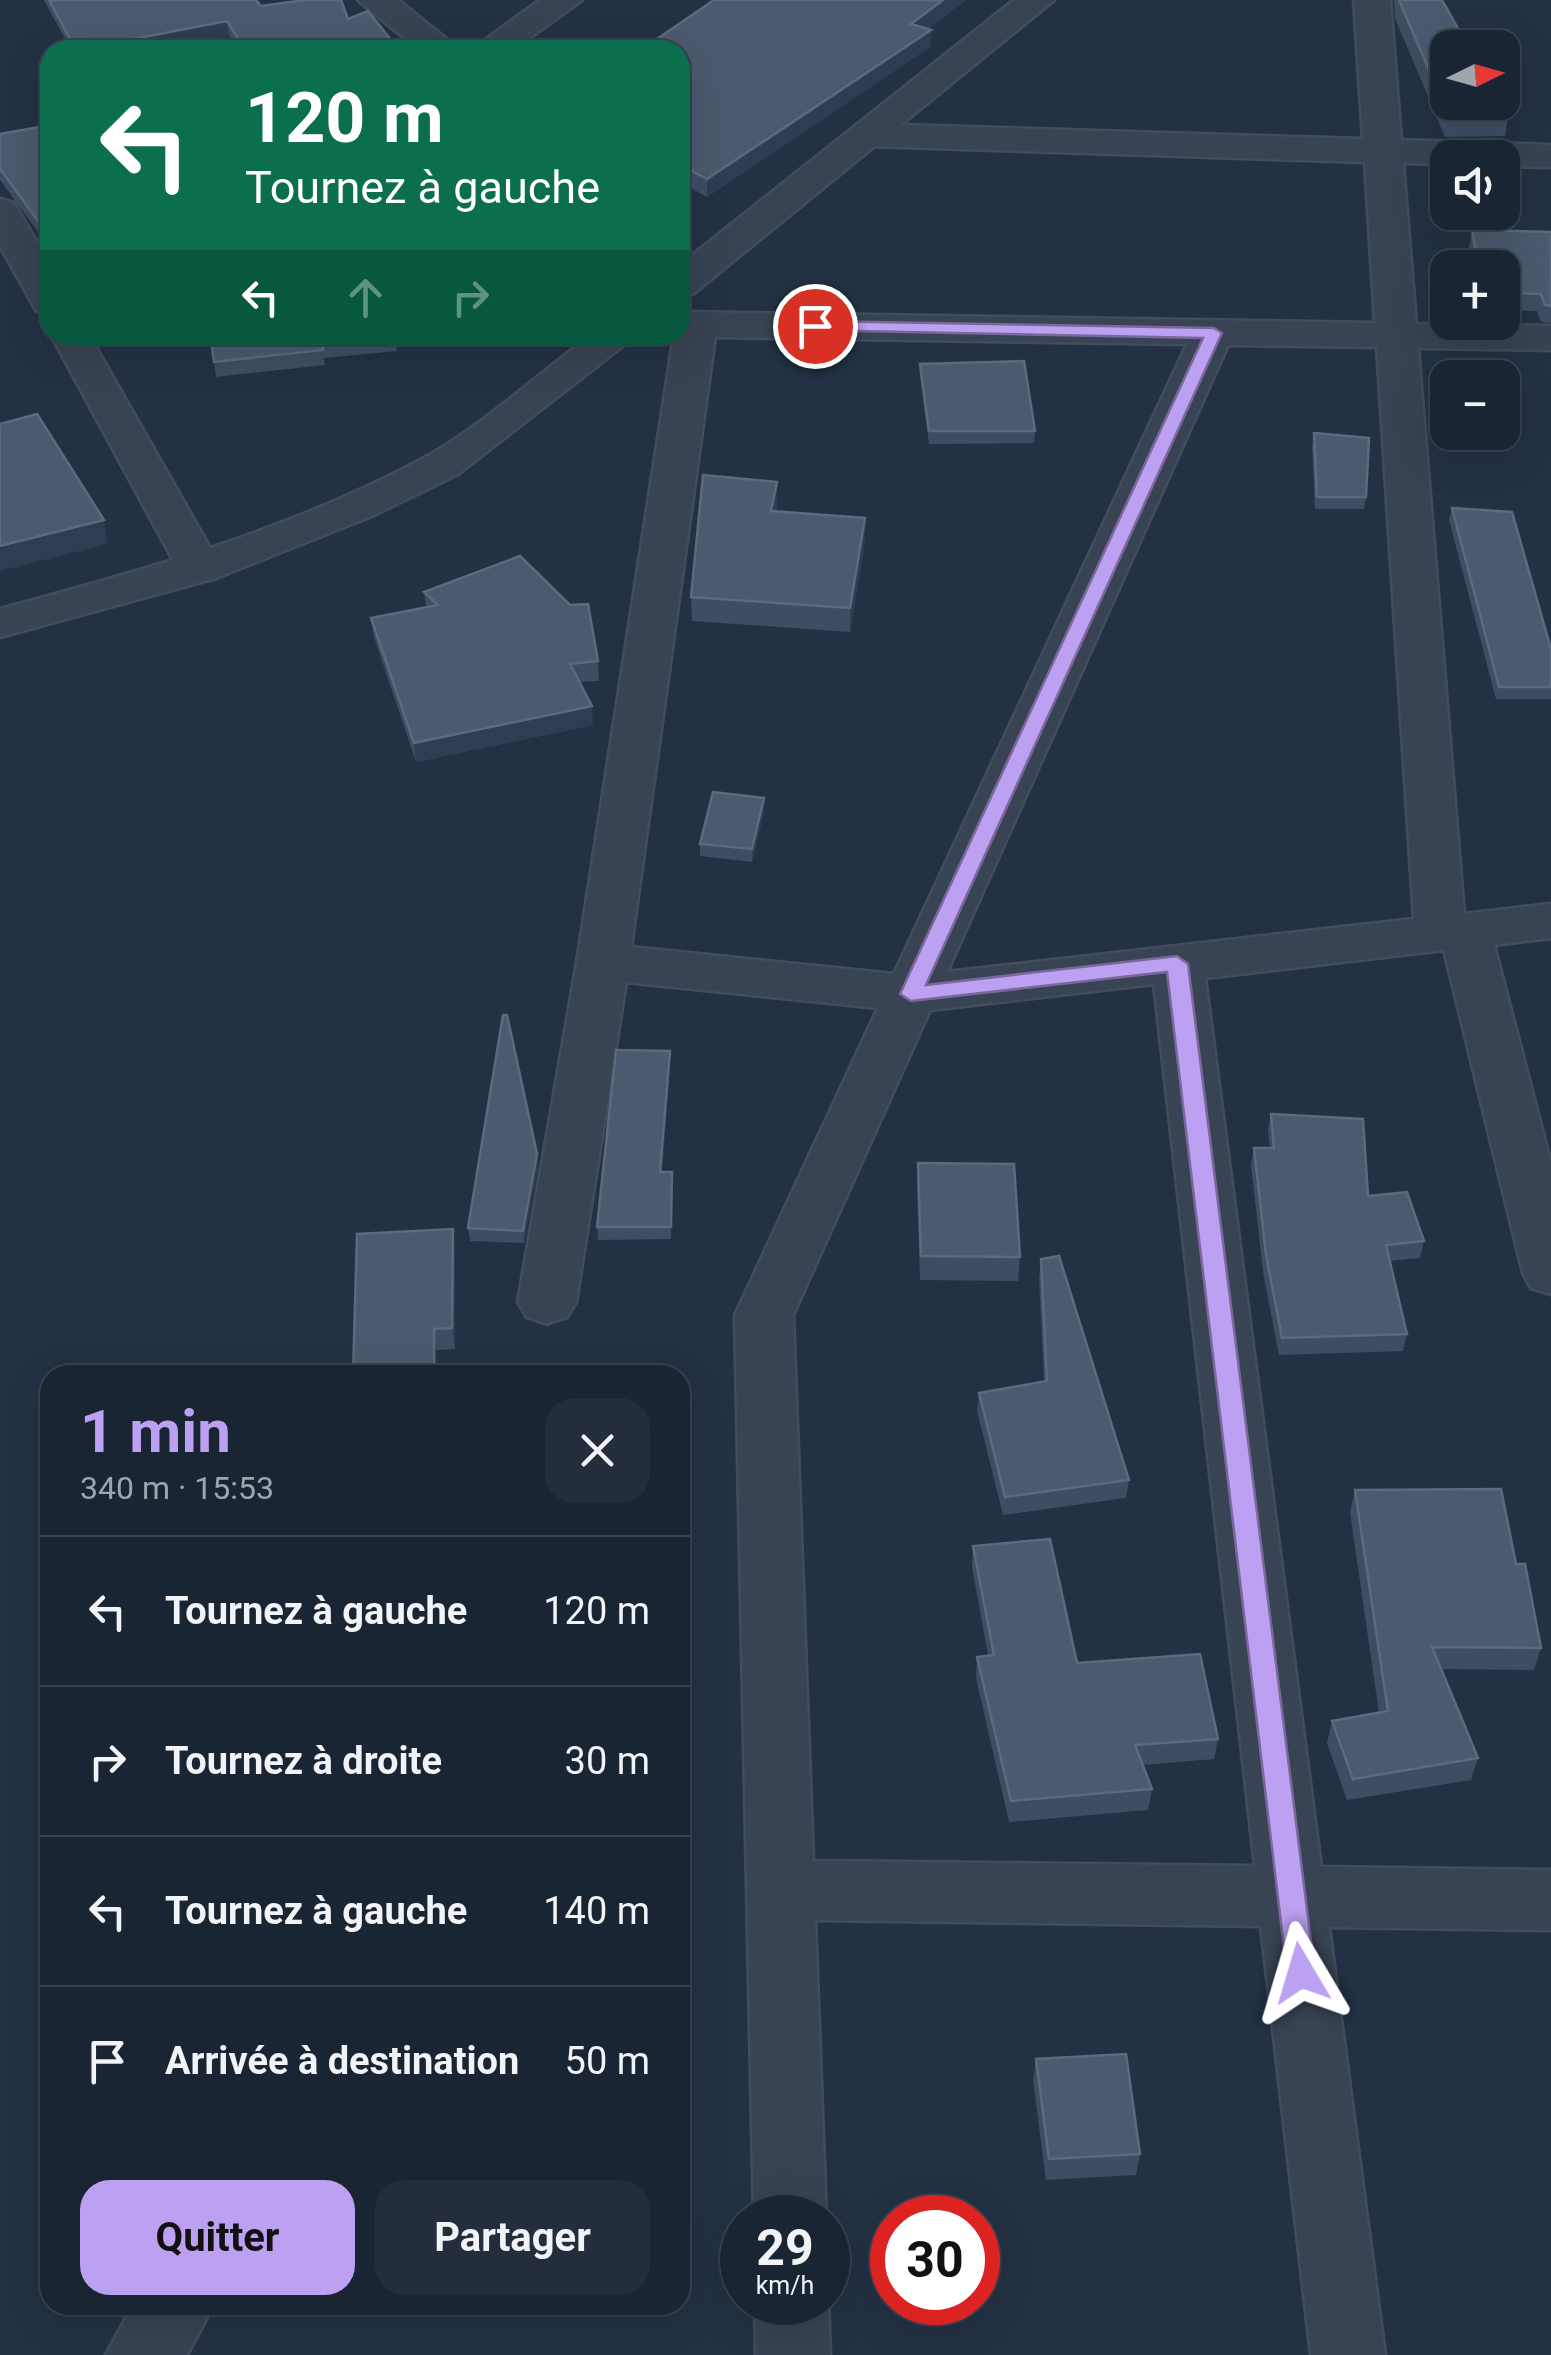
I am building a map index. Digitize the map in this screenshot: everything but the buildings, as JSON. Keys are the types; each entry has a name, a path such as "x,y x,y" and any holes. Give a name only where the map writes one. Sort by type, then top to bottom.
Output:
{"street":[{"path":"376,0 429,40"},
{"path":"505,40 564,0"},
{"path":"690,306 868,134 1036,0"},
{"path":"1372,0 1396,336 1452,932 1551,1273"},
{"path":"868,134 1551,156"},
{"path":"0,212 40,283"},
{"path":"690,311 1214,333 1551,338"},
{"path":"789,2195 764,1315 1214,333"},
{"path":"75,345 200,569"},
{"path":"0,623 200,569 357,507 443,465 603,345"},
{"path":"546,1302 603,962 681,345"},
{"path":"603,962 911,994 1551,921"},
{"path":"1177,964 1348,2355"},
{"path":"782,1890 1551,1900"},
{"path":"143,2355 170,2315"},
{"path":"793,2325 794,2355"}],"route":[{"path":"815,326 1214,333 911,994 1177,964 1301,1973"}]}
